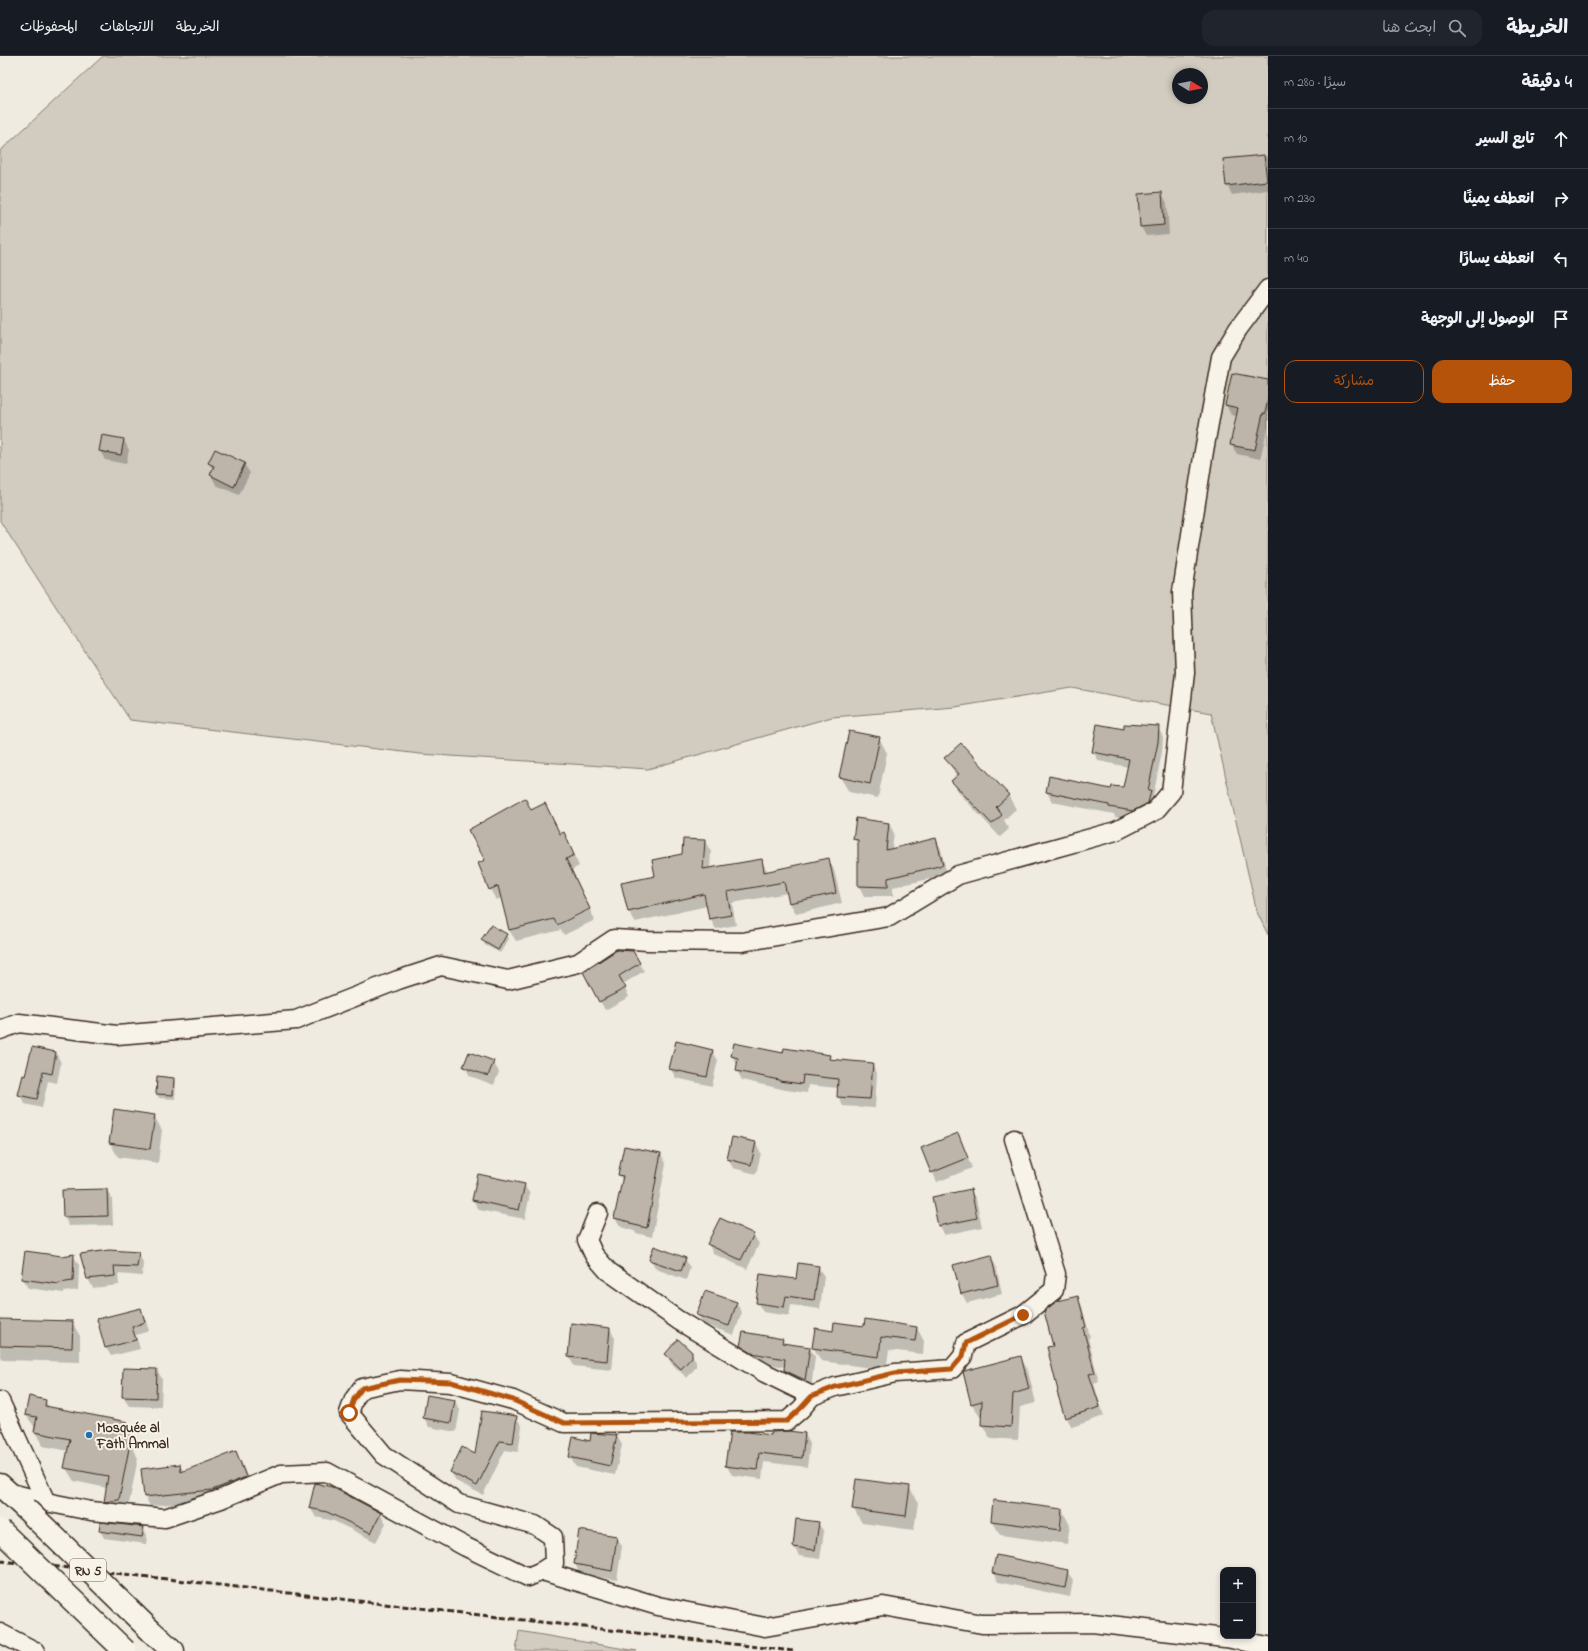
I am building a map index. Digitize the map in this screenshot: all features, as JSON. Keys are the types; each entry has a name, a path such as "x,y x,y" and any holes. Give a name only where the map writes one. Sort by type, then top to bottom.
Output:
{"highway":[{"name":"RN 5","path":"3,1488 173,1651"},
{"name":"RN 5","path":"0,1530 125,1651"}],"street":[{"path":"0,1030 19,1023 117,1035 296,1020 398,980 441,966 508,980 578,963 614,939 648,941 742,942 889,917 958,875 1116,831 1155,811 1171,792 1185,673 1182,592 1204,451 1221,357 1238,329 1268,289"},
{"path":"3,1488 46,1502 91,1511 166,1518 221,1499 281,1474 327,1472 466,1547 528,1577 542,1571 554,1563 553,1537 535,1525 459,1504 384,1455 349,1413 354,1399 362,1388 400,1380 451,1382 513,1400 564,1423 787,1421 812,1396 835,1387 895,1373 952,1369 963,1356 966,1343 1023,1315 1054,1290 1056,1274 1014,1139"},
{"path":"598,1213 587,1240 594,1255 608,1271 678,1320 764,1373 812,1396"},
{"path":"0,1401 46,1502"},
{"path":"542,1571 658,1606 765,1627 883,1606 982,1624 1092,1623 1224,1638 1268,1646"},
{"path":"0,1633 35,1651"}],"shaded area":[{"path":"103,56 1268,56 1268,935 1257,912 1211,713 1072,688 955,707 832,717 648,769 420,754 130,720 0,521 0,151"},
{"path":"519,1631 637,1651 516,1651"}],"building":[{"path":"1264,155 1267,181 1226,186 1223,159"},
{"path":"1162,192 1164,225 1140,227 1138,194"},
{"path":"1232,373 1268,380 1268,398 1265,414 1263,413 1255,450 1230,445 1238,408 1225,405"},
{"path":"102,435 124,439 121,455 99,451"},
{"path":"215,449 245,463 234,487 210,475 214,466 208,463"},
{"path":"1097,724 1124,729 1124,724 1159,726 1158,742 1148,791 1151,791 1148,803 1133,811 1109,807 1109,805 1046,792 1049,776 1111,789 1112,786 1123,787 1129,759 1092,752"},
{"path":"849,731 880,737 870,784 839,777"},
{"path":"961,743 1009,795 996,807 1002,815 992,824 951,781 959,774 944,758"},
{"path":"525,798 531,810 545,803 560,834 564,832 574,855 566,859 590,909 557,925 554,919 509,930 498,886 489,890 478,863 485,860 468,830"},
{"path":"856,818 889,823 886,850 936,838 943,865 888,878 888,887 858,886 858,840 853,839"},
{"path":"683,839 705,840 703,869 762,859 764,872 829,858 836,893 789,903 784,882 727,892 731,915 709,919 704,894 628,912 621,883 655,876 652,860 682,854"},
{"path":"491,925 507,934 498,950 481,940"},
{"path":"617,950 633,951 640,963 619,976 626,988 599,1002 583,972"},
{"path":"676,1041 713,1050 707,1077 669,1069"},
{"path":"734,1043 783,1053 784,1048 830,1055 829,1059 873,1063 870,1099 837,1097 838,1079 803,1075 802,1084 779,1081 736,1071 738,1058 731,1056"},
{"path":"32,1047 56,1052 52,1074 43,1072 37,1099 18,1095 23,1075 25,1076"},
{"path":"469,1052 494,1061 488,1076 463,1067"},
{"path":"157,1076 174,1078 173,1095 156,1094"},
{"path":"114,1109 155,1115 150,1149 109,1143"},
{"path":"958,1133 968,1158 931,1173 921,1148"},
{"path":"732,1137 756,1142 751,1165 727,1159"},
{"path":"624,1146 661,1153 647,1228 614,1218 623,1176 618,1175"},
{"path":"478,1174 525,1184 519,1210 472,1200"},
{"path":"107,1189 108,1216 63,1217 62,1190"},
{"path":"971,1189 977,1218 938,1226 932,1197"},
{"path":"720,1218 754,1234 741,1260 707,1244"},
{"path":"654,1246 686,1258 681,1271 649,1260"},
{"path":"109,1250 139,1252 137,1267 114,1266 115,1276 87,1279 80,1254"},
{"path":"25,1251 62,1256 74,1254 73,1281 59,1284 21,1279"},
{"path":"991,1255 998,1285 961,1294 953,1265"},
{"path":"798,1263 819,1266 814,1300 786,1296 784,1307 756,1303 760,1274 796,1279"},
{"path":"705,1291 737,1302 729,1326 696,1315"},
{"path":"1078,1296 1086,1327 1083,1328 1095,1373 1089,1374 1100,1407 1065,1418 1057,1392 1047,1347 1053,1346 1044,1311 1057,1301"},
{"path":"141,1308 145,1322 132,1327 136,1340 105,1348 97,1319"},
{"path":"0,1319 73,1321 72,1348 0,1346"},
{"path":"865,1319 917,1327 915,1341 881,1337 879,1357 812,1348 815,1328 833,1331 834,1322 864,1326"},
{"path":"571,1323 610,1328 607,1361 568,1357"},
{"path":"743,1332 783,1339 782,1343 810,1347 805,1380 784,1370 785,1359 752,1353 740,1346"},
{"path":"678,1339 692,1352 692,1357 681,1369 665,1354"},
{"path":"1021,1356 1029,1389 1013,1394 1011,1427 981,1425 982,1401 971,1404 963,1372"},
{"path":"123,1368 157,1369 156,1398 122,1397"},
{"path":"427,1395 455,1400 451,1423 423,1418"},
{"name":"Mosquée al Fath Ammal","path":"29,1396 46,1400 45,1406 128,1422 124,1442 130,1443 119,1500 104,1502 108,1476 64,1468 70,1439 34,1432 37,1417 25,1415"},
{"path":"482,1411 517,1416 513,1443 500,1441 477,1486 450,1472 462,1447 475,1454"},
{"path":"788,1431 805,1433 802,1458 759,1453 757,1470 725,1466 730,1432 748,1432 771,1435 772,1432"},
{"path":"591,1433 617,1435 610,1466 569,1457 573,1437 590,1441"},
{"path":"236,1451 246,1477 212,1490 144,1497 141,1469 180,1464 181,1472"},
{"path":"856,1479 910,1486 906,1516 852,1509"},
{"path":"315,1483 332,1487 381,1513 371,1533 327,1512 309,1508"},
{"path":"993,1500 1062,1509 1060,1530 991,1521"},
{"path":"796,1519 819,1522 815,1550 793,1547"},
{"path":"100,1522 144,1527 142,1537 99,1531"},
{"path":"579,1530 617,1536 612,1571 574,1564"},
{"path":"996,1555 1068,1570 1065,1588 992,1573"}],"railway":[{"path":"0,1561 793,1651"}],"place":[{"name":"Mosquée al Fath Ammal","path":"89,1435"}],"route":[{"path":"349,1413 354,1399 362,1388 400,1380 451,1382 513,1400 564,1423 644,1421 787,1421 812,1396 835,1387 895,1373 952,1369 963,1356 966,1343 1023,1315"}]}
